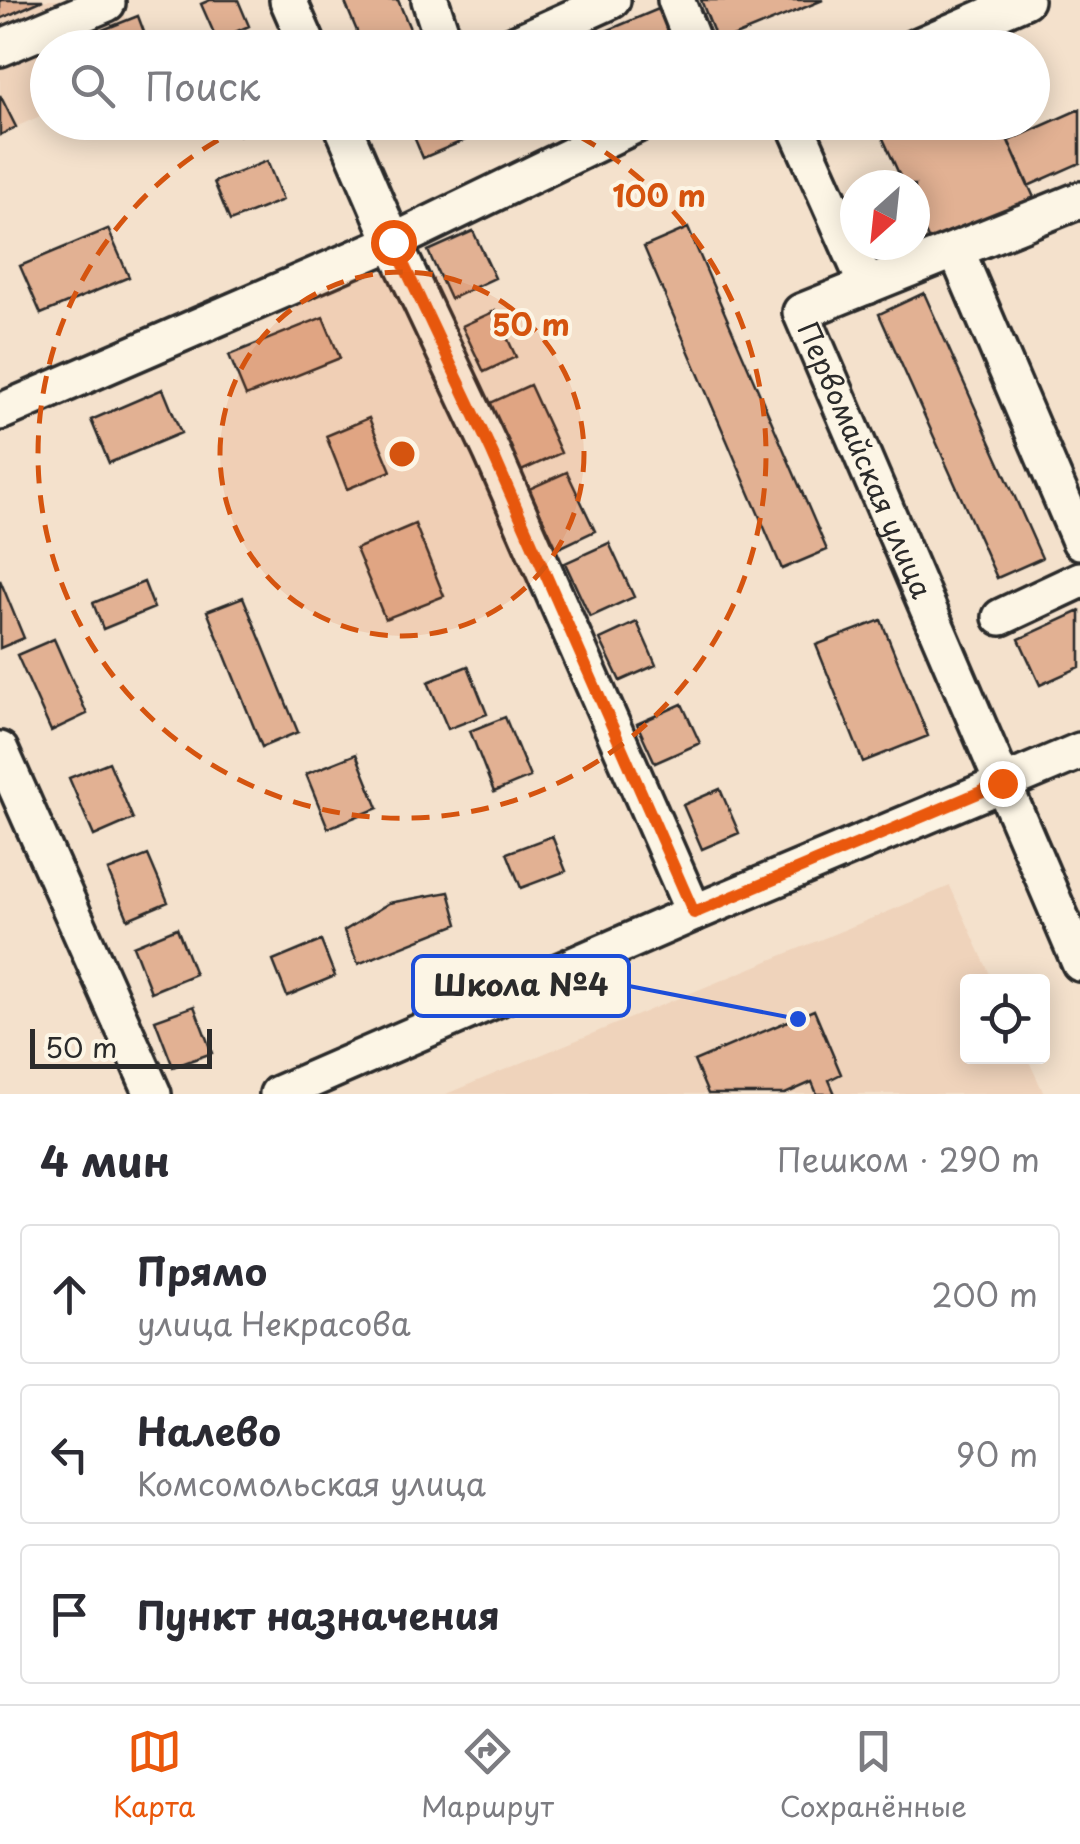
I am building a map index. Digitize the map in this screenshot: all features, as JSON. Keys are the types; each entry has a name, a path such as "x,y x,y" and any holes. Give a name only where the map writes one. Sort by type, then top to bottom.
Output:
{"street":[{"path":"43,30 107,3 105,0"},
{"path":"288,0 301,30"},
{"path":"430,0 440,30"},
{"path":"546,30 612,0"},
{"path":"676,0 688,30"},
{"path":"956,30 1025,0"},
{"path":"0,48 30,35"},
{"path":"349,140 492,452 694,913"},
{"path":"0,412 393,242 604,140"},
{"path":"802,140 867,286 1080,200"},
{"path":"956,250 1080,541"},
{"name":"Первомайская улица","path":"867,286 801,312 1002,783"},
{"path":"1001,617 1080,580"},
{"path":"0,750 152,1094"},
{"path":"278,1094 1080,751"},
{"path":"1002,783 1079,959"}],"shaded area":[{"path":"0,0 118,0 131,30 30,30 30,121 0,134"},
{"path":"950,886 990,974 960,974 960,1064 1030,1064 1044,1094 446,1094"}],"building":[{"path":"0,0 43,0 0,19"},
{"path":"210,0 238,0 249,26 213,30 201,4"},
{"path":"344,0 398,0 410,30 356,30"},
{"path":"701,0 823,0 750,30 713,30"},
{"path":"668,5 678,30 609,30"},
{"path":"138,16 143,30 103,30"},
{"path":"0,95 16,127 0,135"},
{"path":"1080,109 1080,163 1028,186 1008,141 1050,140 1050,122"},
{"path":"415,140 465,140 423,158"},
{"path":"884,140 1008,140 1036,202 932,248 930,170 897,170"},
{"path":"267,161 283,200 230,221 214,182"},
{"path":"688,228 827,550 782,569 644,247"},
{"path":"108,229 129,277 41,314 20,266"},
{"path":"473,231 495,278 450,299 428,251"},
{"path":"924,293 1042,558 997,578 879,314"},
{"path":"495,311 516,357 484,372 462,326"},
{"path":"323,317 340,358 246,396 229,355"},
{"path":"530,385 561,453 519,472 488,404"},
{"path":"163,389 181,433 109,463 91,420"},
{"path":"369,418 391,471 347,489 326,436"},
{"path":"567,472 595,531 557,549 529,489"},
{"path":"415,524 444,596 385,619 356,549"},
{"path":"609,543 634,597 590,617 565,563"},
{"path":"0,580 24,638 0,648"},
{"path":"144,582 154,608 103,629 93,603"},
{"path":"243,597 298,732 262,747 207,611"},
{"path":"1080,611 1080,667 1040,685 1019,639"},
{"path":"881,620 928,736 863,762 816,645"},
{"path":"637,622 656,665 620,681 600,639"},
{"path":"54,639 87,714 51,731 17,655"},
{"path":"468,666 487,714 448,729 428,682"},
{"path":"682,704 700,743 655,763 637,724"},
{"path":"505,717 530,777 494,792 470,731"},
{"path":"356,754 378,808 328,828 306,774"},
{"path":"109,762 133,819 94,836 69,778"},
{"path":"720,789 739,833 702,849 683,805"},
{"path":"552,836 566,871 521,888 507,853"},
{"path":"148,855 168,902 128,919 108,871"},
{"path":"449,892 458,924 358,964 344,931 389,903"},
{"path":"177,928 195,974 151,992 133,946"},
{"path":"321,941 335,976 287,996 273,961"},
{"path":"194,1006 212,1053 173,1067 155,1020"},
{"path":"814,1010 841,1074 829,1080 835,1094 817,1094 812,1082 785,1094 708,1094 694,1061"}],"place":[{"name":"Школа №4","path":"798,1019"}],"route":[{"path":"393,242 492,452 694,913 1002,783"}]}
